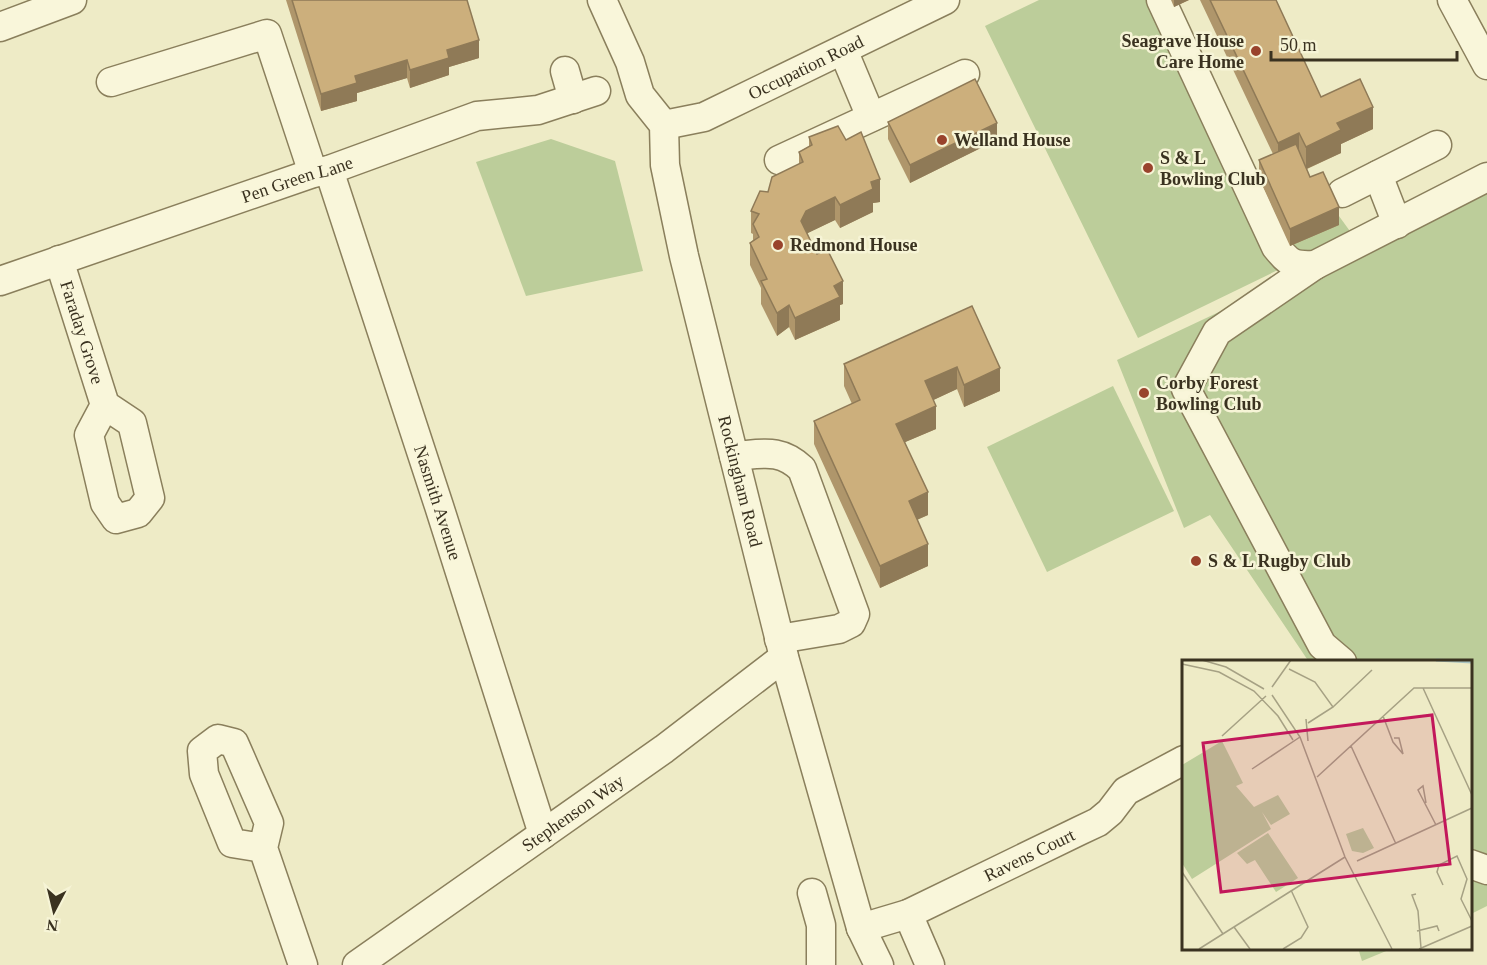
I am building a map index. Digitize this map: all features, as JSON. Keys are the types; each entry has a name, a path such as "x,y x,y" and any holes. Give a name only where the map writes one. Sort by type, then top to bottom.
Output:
{"street":[{"path":"0,27 72,0"},
{"path":"602,0 630,62 640,95 664,124"},
{"name":"Occupation Road","path":"664,124 704,117 945,0"},
{"path":"1161,0 1276,247 1287,261 1298,266 1315,266"},
{"path":"1452,0 1487,65"},
{"name":"Nasmith Avenue","path":"111,82 267,34 321,172 439,506 543,834"},
{"path":"843,50 871,117"},
{"name":"Pen Green Lane","path":"0,281 321,172 477,116 538,110 585,95 565,71"},
{"path":"779,160 965,74"},
{"name":"Rockingham Road","path":"664,124 665,165 682,247 782,648 861,928 879,965"},
{"path":"1342,193 1437,145"},
{"path":"1378,175 1397,224"},
{"path":"1340,660 1322,645 1186,389 1217,332 1315,266 1487,177"},
{"name":"Faraday Grove","path":"59,260 105,405"},
{"path":"734,456 775,453 791,459 802,469 855,614 851,623 839,629 782,648"},
{"name":"Stephenson Way","path":"357,965 664,748 782,648"},
{"name":"Ravens Court","path":"861,928 908,914 1098,822 1110,812 1126,791 1182,761"},
{"path":"263,848 303,965"},
{"path":"1472,865 1487,870"},
{"path":"812,893 821,925 821,965"},
{"path":"908,914 930,965"}],"green space":[{"name":"S & L Bowling Club","path":"1039,0 1157,0 1247,177 1297,158 1352,234 1138,338 985,26"},
{"path":"551,139 615,161 643,271 526,296 476,162"},
{"path":"1487,186 1487,906 1472,914 1472,660 1308,660 1210,515 1184,528 1117,360"},
{"path":"1113,386 1174,511 1047,572 987,447"},
{"path":"1359,950 1389,950 1362,961"}],"building":[{"path":"292,0 467,0 479,40 447,50 449,58 410,70 407,60 355,76 357,83 321,94"},
{"name":"Seagrave House Care Home","path":"1210,0 1276,0 1321,97 1360,79 1373,107 1337,123 1341,130 1306,147 1299,133 1278,143"},
{"name":"Welland House","path":"975,79 997,123 910,165 888,122"},
{"name":"Redmond House","path":"838,126 846,140 861,132 880,179 871,182 873,189 840,205 835,197 806,211 801,221 817,254 827,249 843,281 834,286 840,297 795,318 789,305 777,313 761,281 767,279 750,243 759,237 753,224 759,214 751,211 760,191 768,192 772,177 803,162 799,152 812,145 809,137"},
{"path":"1296,144 1310,177 1323,172 1339,207 1290,229 1259,160"},
{"path":"972,306 1000,368 964,385 957,367 925,381 936,406 896,424 928,492 909,501 928,544 880,566 814,421 860,400 844,364"}],"place":[{"name":"Seagrave House Care Home","path":"1256,51"},
{"name":"Welland House","path":"942,140"},
{"name":"S & L Bowling Club","path":"1148,168"},
{"name":"Redmond House","path":"778,245"},
{"name":"Corby Forest Bowling Club","path":"1144,393"},
{"name":"S & L Rugby Club","path":"1196,561"}]}
